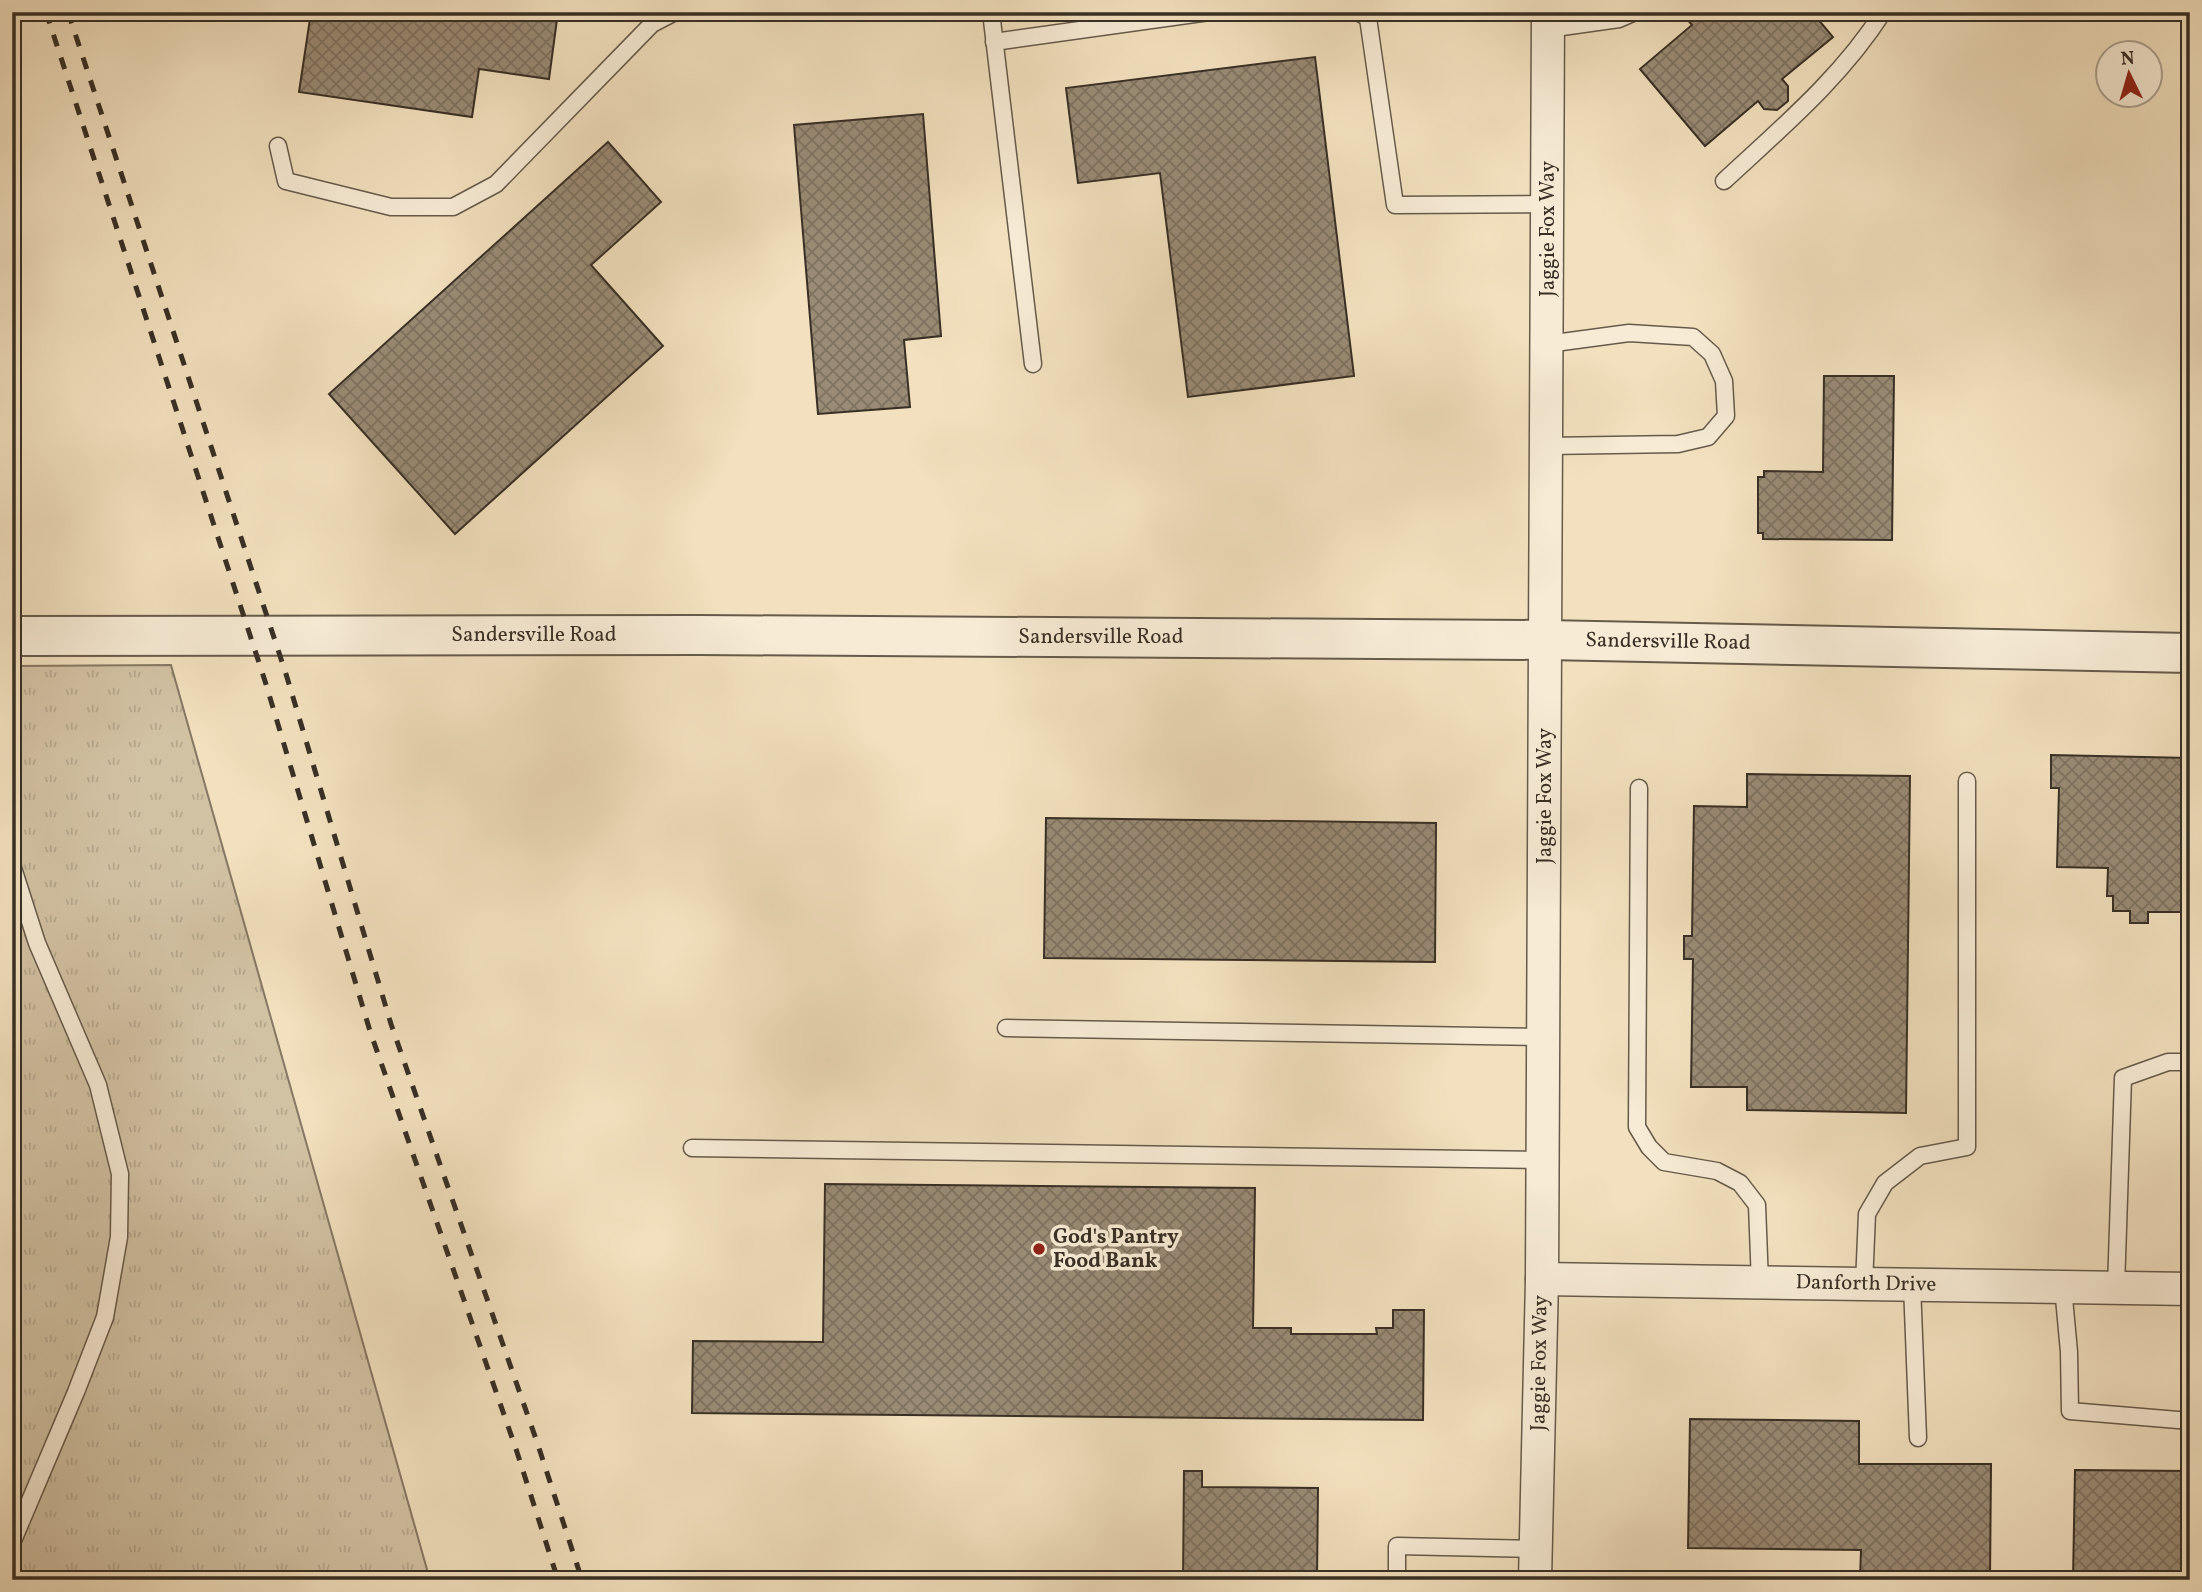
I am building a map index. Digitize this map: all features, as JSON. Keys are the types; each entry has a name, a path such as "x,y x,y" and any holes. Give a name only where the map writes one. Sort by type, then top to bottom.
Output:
{"street":[{"name":"Jaggie Fox Way","path":"1535,1564 1542,1279 1548,20"},
{"name":"Sandersville Road","path":"12,636 713,635 1546,640 2190,653"},
{"name":"Danforth Drive","path":"1542,1279 2190,1289"}],"lane":[{"path":"278,146 286,181 391,207 453,208 496,184 652,24 675,12"},
{"path":"991,12 1033,364"},
{"path":"994,42 1209,12"},
{"path":"1358,12 1368,18 1395,205 1548,204"},
{"path":"1548,20 1619,19 1635,12"},
{"path":"1724,181 1827,84 1865,40 1883,12"},
{"path":"1547,446 1678,443 1708,437 1726,416 1724,381 1712,354 1693,337 1629,333 1548,344"},
{"path":"1864,1284 1867,1214 1885,1183 1920,1156 1967,1147 1967,781"},
{"path":"1639,788 1637,1127 1649,1147 1664,1162 1717,1171 1740,1183 1758,1205 1760,1283"},
{"path":"12,865 37,943 98,1086 120,1174 119,1237 105,1317 12,1542"},
{"path":"1006,1028 1544,1037"},
{"path":"2116,1287 2123,1078 2168,1062 2190,1062"},
{"path":"692,1148 1543,1160"},
{"path":"1912,1285 1918,1438"},
{"path":"2063,1287 2070,1411 2190,1421"},
{"path":"1397,1580 1397,1546 1535,1564"}],"green space":[{"path":"171,665 430,1580 12,1580 12,666"}],"building":[{"path":"311,12 558,12 549,79 479,69 472,117 299,92"},
{"path":"1686,12 1812,12 1833,37 1782,79 1788,86 1788,101 1777,110 1764,109 1758,101 1705,146 1640,69 1692,25 1686,18"},
{"path":"1315,57 1354,376 1188,397 1160,173 1078,183 1066,88"},
{"path":"923,114 941,336 904,340 910,407 818,414 794,125"},
{"path":"608,142 661,202 591,265 663,346 455,534 329,394"},
{"path":"1824,376 1894,376 1892,540 1763,539 1763,533 1758,533 1758,477 1764,477 1764,471 1823,472"},
{"path":"2051,755 2190,758 2190,912 2148,912 2148,923 2130,923 2130,911 2113,911 2113,896 2107,896 2108,868 2057,867 2059,788 2051,788"},
{"path":"1747,774 1910,776 1906,1113 1747,1110 1747,1087 1691,1087 1693,959 1684,959 1684,936 1692,936 1694,806 1747,807"},
{"path":"1046,818 1436,823 1435,962 1044,958"},
{"name":"God's Pantry Food Bank","path":"825,1184 1255,1188 1253,1328 1291,1328 1291,1334 1377,1334 1376,1328 1393,1328 1393,1310 1424,1310 1423,1420 692,1413 693,1341 823,1342"},
{"path":"1690,1419 1859,1421 1859,1464 1991,1464 1990,1580 1860,1580 1861,1550 1688,1548"},
{"path":"2075,1470 2190,1471 2190,1580 2073,1580"},
{"path":"1184,1471 1202,1471 1202,1487 1318,1488 1317,1580 1183,1580"}],"railway":[{"path":"46,12 265,681 370,1031 516,1449 558,1580"},
{"path":"68,12 286,674 391,1024 537,1442 582,1580"}],"place":[{"name":"God's Pantry Food Bank","path":"1039,1249"}]}
